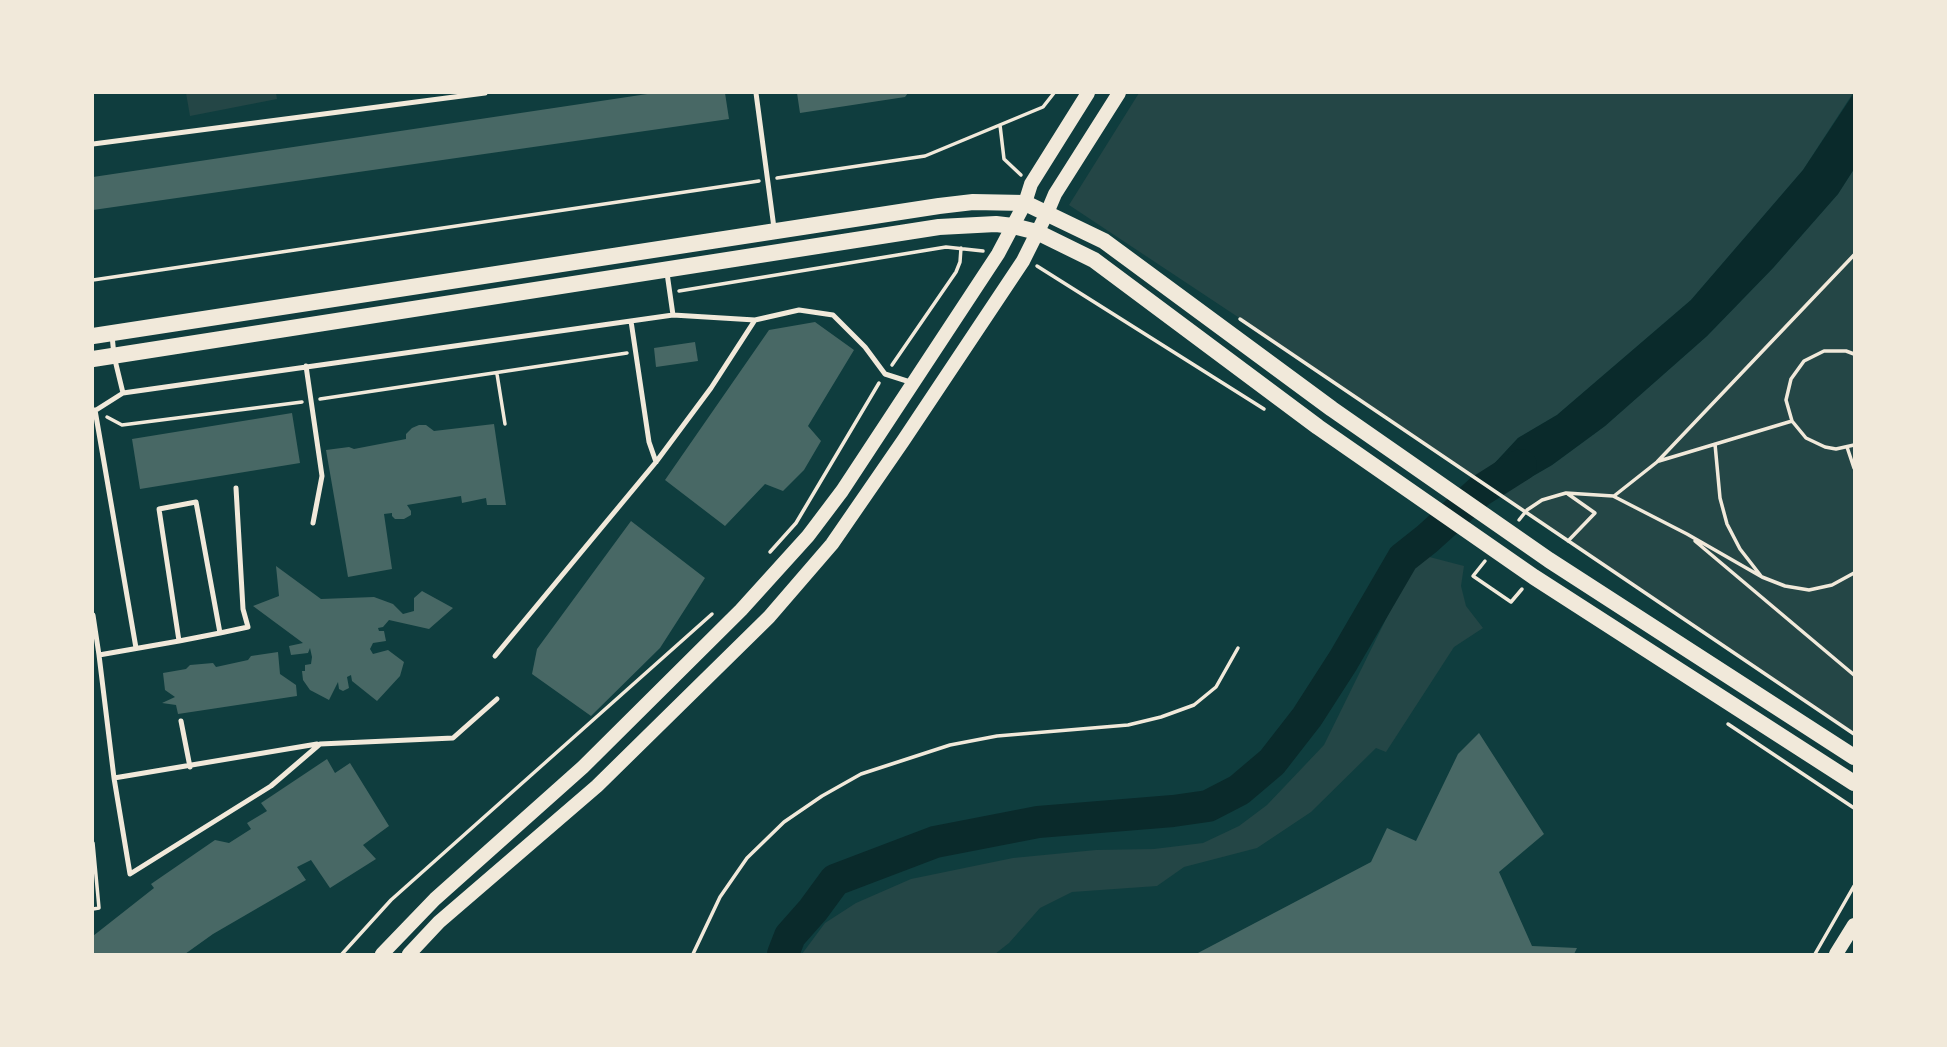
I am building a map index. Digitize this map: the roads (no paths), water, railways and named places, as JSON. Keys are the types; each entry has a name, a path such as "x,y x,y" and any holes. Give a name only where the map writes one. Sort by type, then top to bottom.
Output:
{"main road":[{"path":"382,954 435,899 583,767 748,603 821,519 998,254 1025,202 1031,184 1087,93"},
{"path":"408,954 439,922 597,786 747,639 832,544 1023,261 1055,194 1119,93"},
{"path":"93,336 973,202 1025,202 1104,241 1332,409 1549,561 1854,757"},
{"path":"93,359 940,227 996,224 1013,226 1037,232 1094,260 1529,582 1854,783"},
{"path":"1836,954 1854,925"}],"lane":[{"path":"93,145 485,93"},
{"path":"756,93 774,231"},
{"path":"667,270 673,315"},
{"path":"136,649 94,411 123,393 673,315 755,320 799,310 833,315 865,347 885,374 913,383"},
{"path":"495,656 656,463 711,388 755,320"},
{"path":"631,321 649,442 656,463"},
{"path":"111,333 123,393"},
{"path":"306,366 322,476 313,523"},
{"path":"99,655 248,627 243,609 236,488"},
{"path":"179,641 159,509 196,502 220,633"},
{"path":"93,615 114,778 130,874 271,786 320,744"},
{"path":"114,778 320,744 453,738 497,699"},
{"path":"181,722 190,767"}],"waterway":[{"path":"783,954 790,936 835,880 935,842 1038,822 1208,806 1239,790 1272,762 1307,717 1403,558 1480,491 1521,465"}]}
